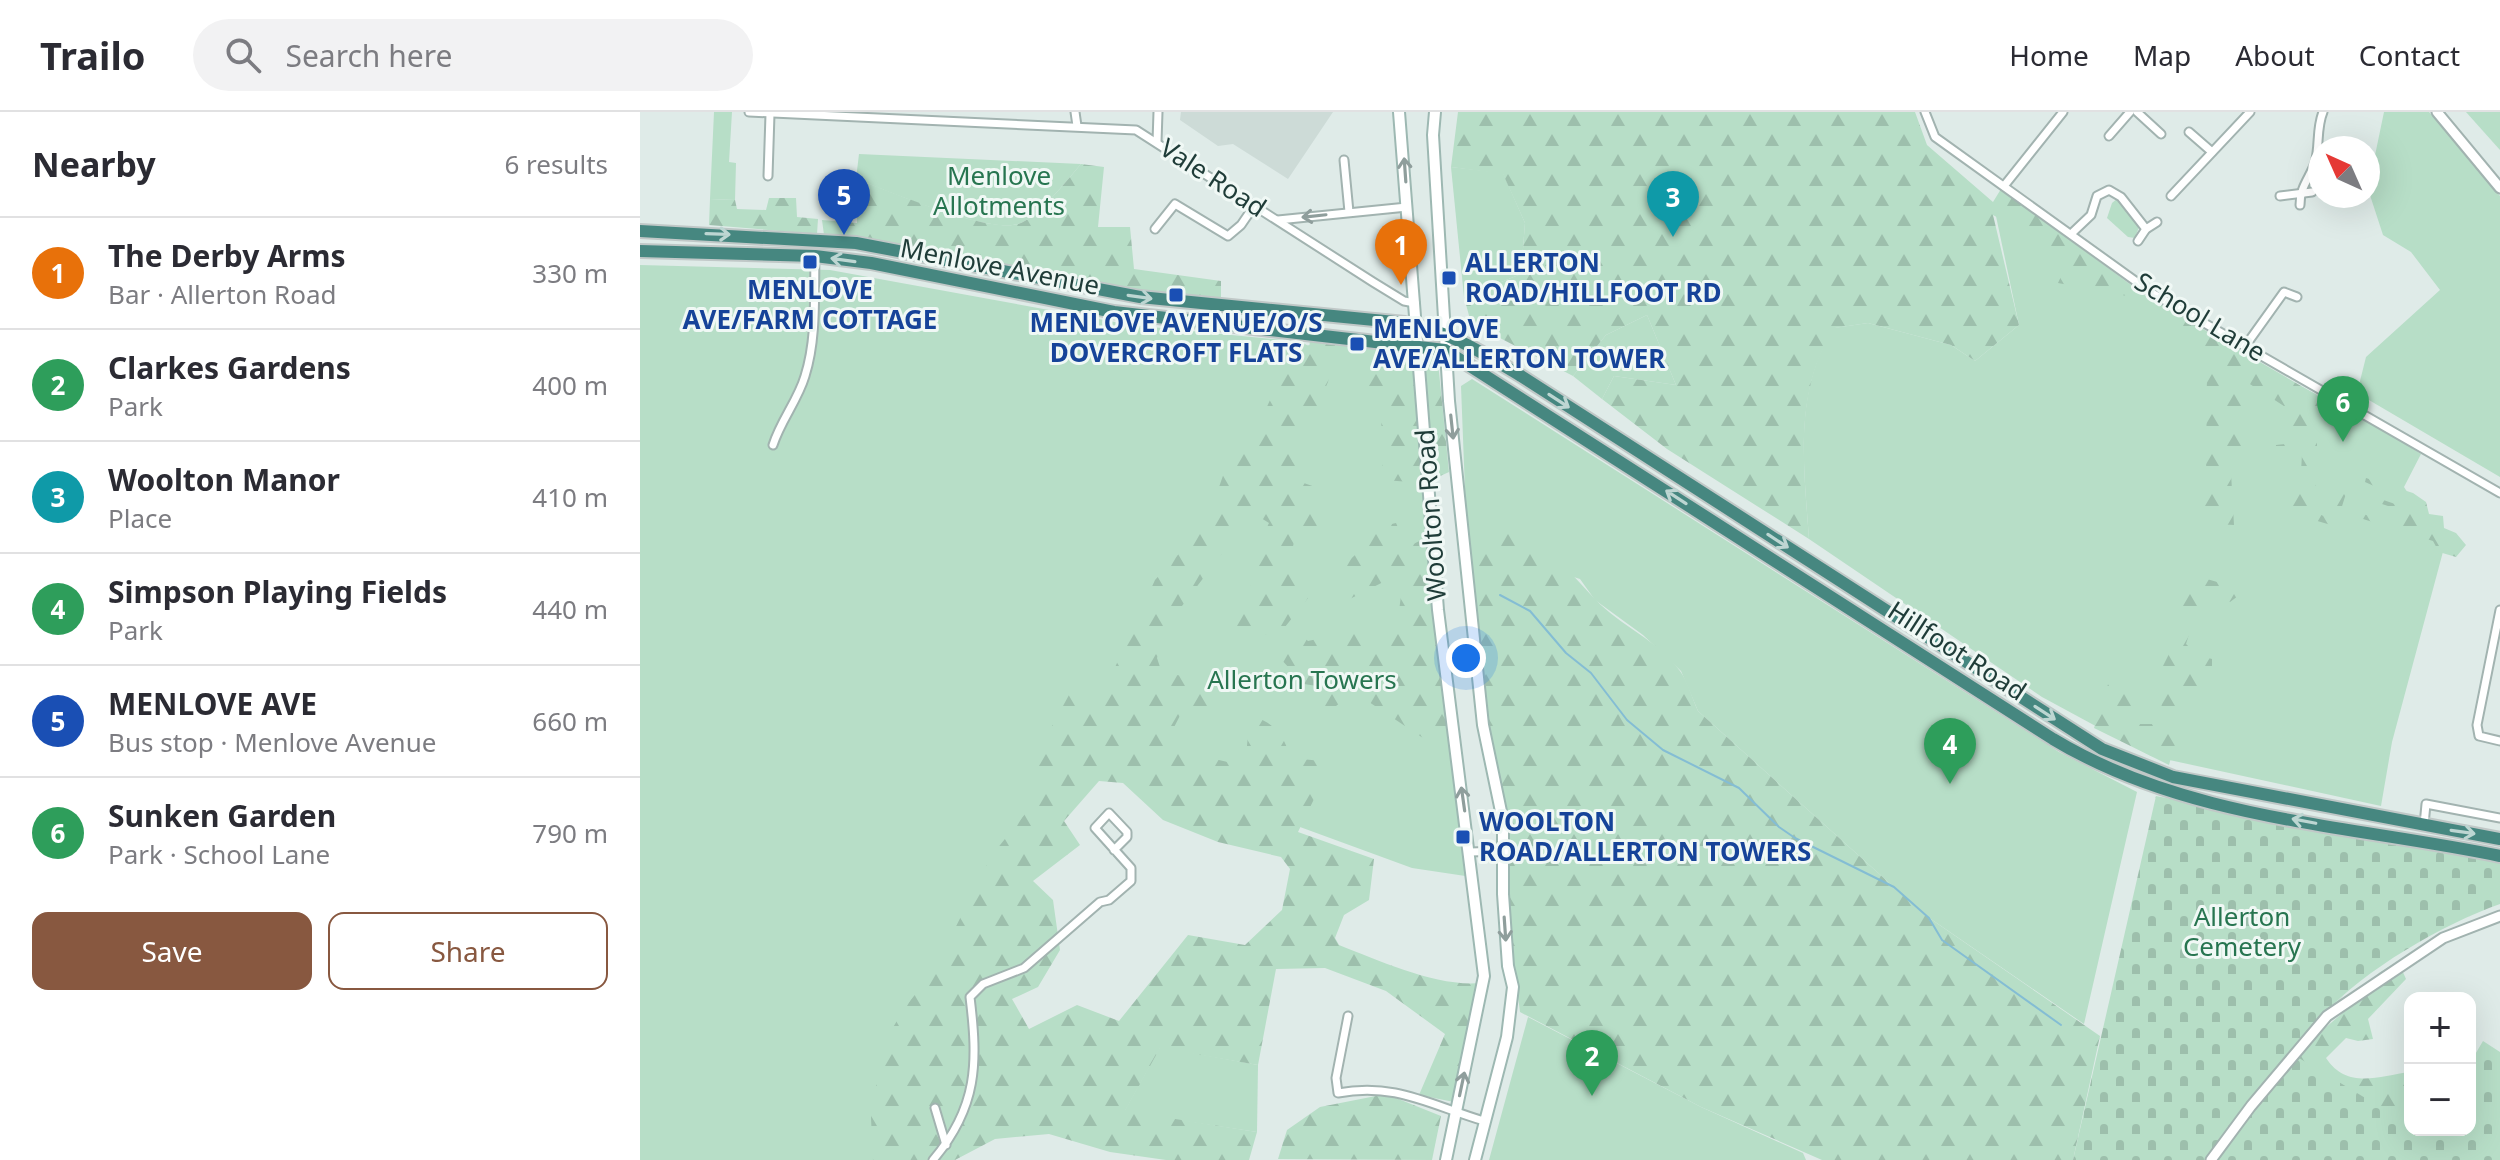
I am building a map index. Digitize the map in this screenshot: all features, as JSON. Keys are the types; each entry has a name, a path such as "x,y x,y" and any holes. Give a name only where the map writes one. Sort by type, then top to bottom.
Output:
{"highway":[{"name":"Menlove Avenue","path":"640,231 817,238 1152,298 1417,325"},
{"path":"815,256 817,238"},
{"name":"Menlove Avenue","path":"640,251 815,256 871,263 1114,312 1418,344 1445,350"},
{"name":"Hillfoot Road","path":"1417,325 1444,332 1521,376 2090,742 2161,774 2423,827 2500,839"},
{"name":"Hillfoot Road","path":"1445,350 1476,366 2053,739 2107,770 2157,789 2380,836 2500,856"}],"main road":[{"name":"Woolton Road","path":"1399,112 1438,610 1484,976 1446,1160"},
{"name":"Woolton Road","path":"1435,112 1433,135 1445,350 1483,725 1503,821 1503,894 1513,1011 1475,1160"},
{"path":"1393,322 1415,303"},
{"path":"1448,381 1460,367 1476,366"}],"street":[{"name":"Vale Road","path":"749,112 890,115 1124,127 1157,142 1404,301 1415,303"},
{"path":"982,112 982,121"},
{"path":"1075,112 1077,126"},
{"path":"1157,142 1158,112"},
{"name":"School Lane","path":"1925,112 1935,137 2152,293 2500,493"},
{"path":"2004,186 2063,112"},
{"path":"2109,136 2130,112"},
{"path":"2137,112 2161,134"},
{"path":"2171,196 2250,112"},
{"path":"2300,205 2300,191 2315,162 2318,123 2323,112"},
{"path":"2437,112 2500,188"},
{"path":"768,176 770,114"},
{"path":"2189,132 2212,152"},
{"path":"1344,160 1349,212"},
{"path":"2071,234 2091,215 2097,196 2109,190 2121,197 2146,229"},
{"path":"2280,196 2308,192"},
{"path":"1155,229 1175,204 1228,236 1241,225 1254,206"},
{"path":"1277,220 1407,207"},
{"path":"2138,241 2146,229 2157,222"},
{"path":"773,445 780,421 805,377 814,313 815,256"},
{"path":"2246,345 2284,292 2297,297"},
{"path":"2500,610 2477,725 2479,736 2500,741"},
{"path":"2157,789 2161,774"},
{"path":"2423,827 2426,804 2500,818"},
{"path":"933,1160 946,1145 967,1108 974,1081 970,997 983,984 1024,968 1100,902 1117,894 1134,875 1114,850 1095,825 1109,813 1127,832 1114,850"},
{"path":"1470,852 1503,851"},
{"path":"2211,1160 2251,1106 2327,1016 2443,938 2500,916"},
{"path":"1348,1016 1336,1078 1338,1093 1363,1088 1390,1089 1484,1121"},
{"path":"935,1108 946,1145"}],"shaded area":[{"path":"1181,112 1333,112 1288,179 1233,144 1218,146 1180,120"}],"green space":[{"path":"714,112 732,112 729,162 736,163 735,200 710,199"},
{"path":"1458,112 1915,112 1927,145 1993,202 2001,189 2146,296 2334,405 2317,418 2317,458 2330,468 2314,479 2317,493 2310,500 2313,511 2332,520 2335,513 2330,502 2332,496 2339,493 2342,484 2348,487 2334,532 2341,534 2340,538 2330,535 2331,525 2314,520 2313,515 2296,523 2286,506 2289,497 2300,490 2302,454 2293,452 2288,461 2275,459 2276,445 2285,444 2287,425 2277,421 2278,413 2287,408 2239,377 2242,408 2239,432 2245,436 2240,468 2231,473 2234,525 2198,523 2206,485 2207,364 2193,347 2173,335 2161,319 2127,296 2058,283 2065,268 2057,251 1993,215 2019,325 1975,361 1951,345 1868,323 1835,328 1822,352 1807,403 1804,457 1809,539 1667,449 1602,399 1614,376 1676,385 1647,315 1606,335 1573,376 1471,323 1464,297 1521,274 1525,223 1503,174 1451,167"},
{"path":"2384,112 2429,112 2500,196 2500,477 2357,393 2366,357 2440,290 2411,252 2383,235 2374,208 2380,208 2379,136"},
{"path":"2466,112 2500,112 2500,150"},
{"name":"Menlove Allotments","path":"859,154 1081,164 1034,215 1018,224 1003,225 938,210 856,179"},
{"path":"1081,164 1104,167 1098,227 1130,227 1134,269 1221,281 1221,301 1110,286 824,235 822,220 857,223 856,179 961,217 1003,225 1018,224 1034,215 1052,198"},
{"path":"1451,167 1503,173 1525,223 1521,274 1464,297"},
{"path":"769,198 796,198 797,217 818,219 817,234 709,225 710,199 735,200 737,209 766,210"},
{"path":"2118,198 2139,227 2135,238 2128,237 2107,218 2112,203"},
{"path":"1993,202 2197,327 2421,454 2404,487 2444,548 2392,742 2381,806 2151,756 2042,697 1809,539 1804,457 1807,403 1821,352 1834,328 1868,323 1951,345 1975,361 2019,325"},
{"name":"Allerton Towers","path":"640,265 830,270 1131,325 1302,342 1308,346 1303,419 1310,339 1414,346 1472,877 1412,868 1109,757 1050,827 891,1160 640,1160"},
{"path":"1647,315 1676,385 1614,376 1602,399 1573,376 1606,335"},
{"path":"1336,340 1328,382 1292,461 1303,467 1301,482 1318,488 1323,517 1308,538 1294,542 1288,568 1308,598 1281,632 1248,637 1235,624 1255,576 1247,568 1269,523 1253,513 1169,623 1157,658 1162,673 1229,682 1219,713 1185,706 1171,733 1197,755 1245,766 1250,715 1277,730 1291,758 1332,762 1298,832 1374,859 1369,900 1344,915 1335,938 1339,945 1427,977 1480,983 1454,1102 1419,1095 1445,1034 1386,991 1325,968 1276,969 1258,1065 1160,1048 1125,1111 1257,1132 1249,1160 1166,1160 1110,1152 1049,1134 995,1139 955,1160 873,1160 871,1118 879,1068 875,1057 906,1006 933,972 992,855 1042,793 1028,770 1069,695 1106,687 1155,580 1206,524 1225,470 1259,424 1294,348","holes":["1099,781 1123,783 1163,820 1218,842 1281,857 1290,869 1282,910 1245,945 1188,935 1119,1021 1077,1005 1029,1029 1012,999 1038,987 1060,950 1053,900 1033,881 1080,845 1064,821"]},
{"path":"1365,342 1437,352 1449,472 1425,483 1383,480 1381,409 1363,388"},
{"path":"1472,379 2059,752 2137,792 2084,1024 1925,915 1698,711 1681,671 1643,635 1595,600 1580,579 1467,543 1461,386"},
{"path":"2366,478 2413,493 2426,502 2429,514 2443,516 2444,528 2456,533 2466,545 2456,557 2439,552 2433,541 2344,513 2345,508 2382,520 2390,518 2388,506 2352,494 2354,490 2398,505 2399,497 2365,482"},
{"name":"Allerton Towers","path":"1396,523 1407,547 1432,535 1452,730 1429,742 1354,692 1336,706 1342,728 1325,733 1304,701 1317,686 1304,684 1278,656 1279,638 1295,629 1308,641 1359,630 1369,640 1396,633 1403,581 1397,575 1338,605 1341,568 1355,555 1356,532"},
{"path":"1510,528 1548,551 1605,609 1661,650 1683,675 1698,711 1925,915 2100,1036 2073,1160 1822,1160 1701,1107 1520,1012 1505,895 1506,822 1486,727 1467,543 1477,533"},
{"path":"2186,573 2238,588 2238,596 2230,602 2202,593 2186,644 2198,655 2212,659 2212,676 2191,705 2169,765 2094,728 2111,675 2134,676 2138,683 2141,700 2133,724 2154,724 2161,715 2163,666 2175,642"},
{"name":"Allerton Cemetery","path":"2156,796 2500,863 2500,904 2454,923 2406,950 2340,998 2293,1050 2207,1160 2073,1160"},
{"path":"2398,961 2406,979 2368,1019 2373,1039 2358,1041 2346,1038 2326,1058 2334,1068 2354,1078 2404,1073 2404,1136 2447,1136 2451,1147 2186,1160 2270,1059 2344,995 2322,1018 2325,1028 2360,998 2379,973"},
{"path":"1528,1017 1701,1107 1803,1153 1806,1160 1489,1160"},
{"path":"2483,1041 2500,1052 2500,1160 2214,1160 2294,1055 2404,1121 2404,1136 2476,1136 2476,1053"},
{"path":"1160,1047 1258,1065 1257,1132 1124,1112"},
{"path":"1386,1094 1441,1116 1432,1160 1278,1159 1287,1130 1320,1107"}],"waterway":[{"path":"1500,595 1530,611 1566,653 1591,673 1627,720 1663,750 1739,788 1779,827 1795,838 1894,887 1929,918 1942,940 2061,1025"}],"place":[{"name":"MENLOVE AVE","path":"844,235"},
{"name":"Woolton Manor","path":"1673,237"},
{"name":"MENLOVE AVE/FARM COTTAGE","path":"810,262"},
{"name":"ALLERTON ROAD/HILLFOOT RD","path":"1449,278"},
{"name":"The Derby Arms","path":"1401,285"},
{"name":"MENLOVE AVENUE/O/S DOVERCROFT FLATS","path":"1176,295"},
{"name":"MENLOVE AVE/ALLERTON TOWER","path":"1357,344"},
{"name":"Sunken Garden","path":"2343,442"},
{"name":"Simpson Playing Fields","path":"1950,784"},
{"name":"WOOLTON ROAD/ALLERTON TOWERS","path":"1463,837"},
{"name":"Clarkes Gardens","path":"1592,1096"}]}
